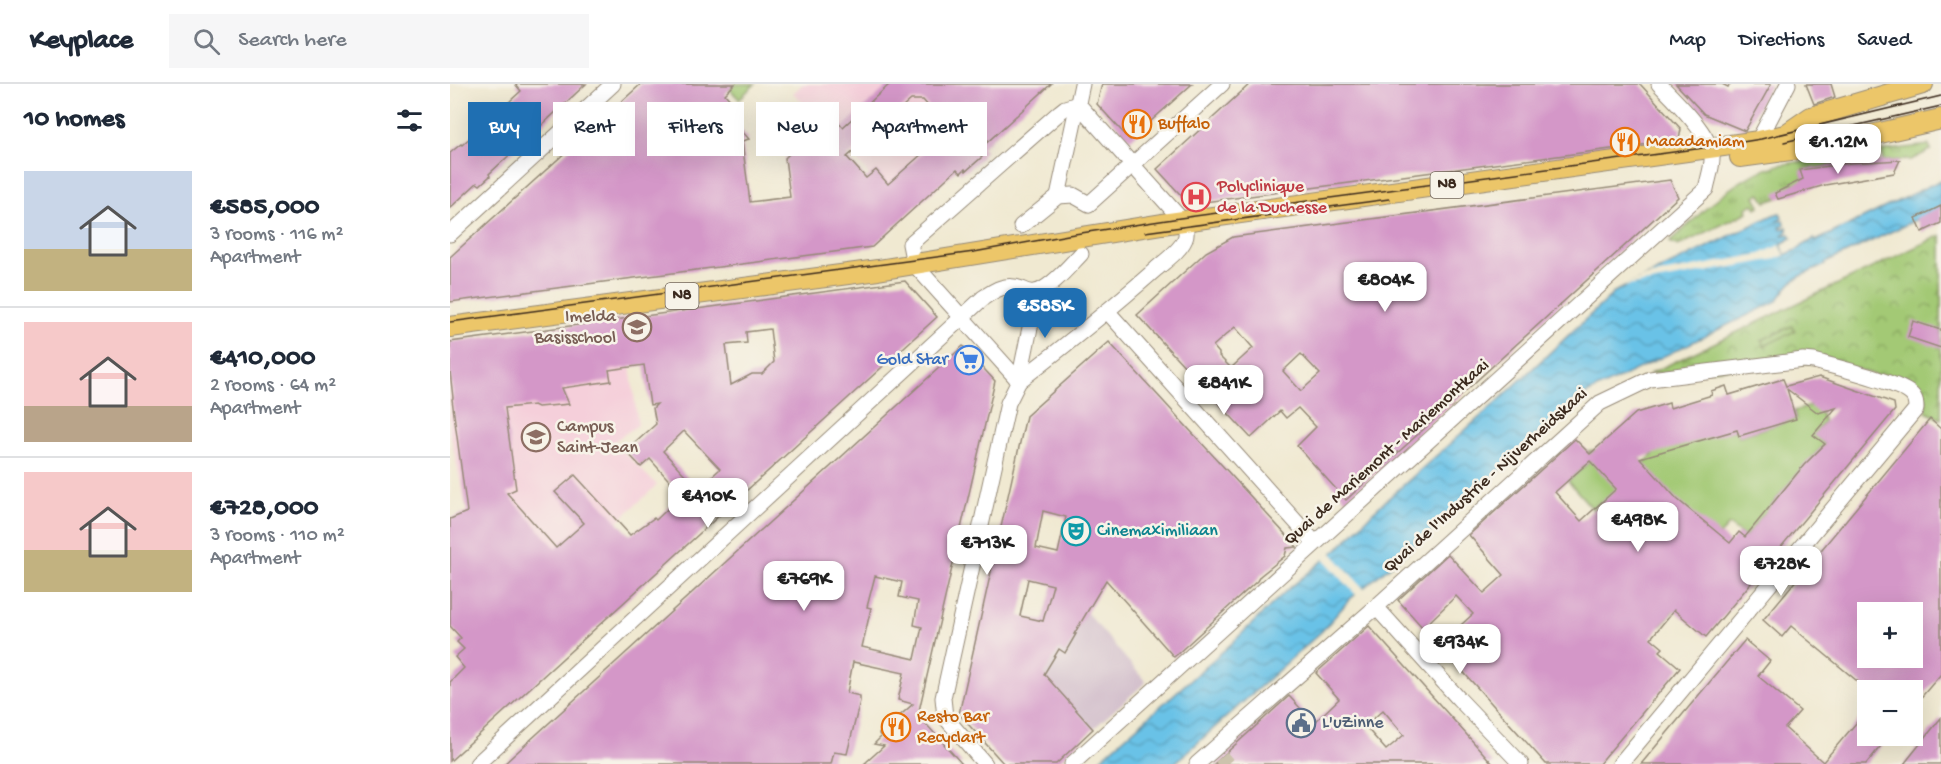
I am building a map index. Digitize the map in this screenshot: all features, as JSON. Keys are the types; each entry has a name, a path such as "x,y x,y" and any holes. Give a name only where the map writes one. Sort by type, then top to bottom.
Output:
{"main road":[{"name":"N8","path":"1754,149 1785,135 1812,117 1923,84"},
{"name":"N8","path":"450,327 998,252 1106,233 1184,226 1754,149 1827,145 1941,118"}],"street":[{"path":"450,234 613,84"},
{"path":"1058,196 1082,84"},
{"path":"1020,226 1058,196 1073,195 1089,204 1222,84"},
{"path":"1659,84 1685,112 1712,155"},
{"path":"1754,149 1788,84"},
{"path":"1019,381 1107,311 1178,249 1186,237 1184,226 1078,104"},
{"path":"1019,381 914,264 910,244 1060,112 1078,104"},
{"name":"Quai de Mariemont - Mariemontkaai","path":"1072,764 1706,189 1712,155"},
{"path":"477,764 983,298 997,288 1007,286 1032,293 1044,290 1081,254"},
{"path":"985,764 945,717 943,698 1008,404 1019,381 1033,313 1032,293"},
{"path":"1107,311 1316,543"},
{"name":"Quai de l'Industrie - Nijverheidskaai","path":"1197,764 1376,607 1600,403 1650,379 1803,360 1814,361 1899,386 1912,396 1916,402 1916,409 1620,764"},
{"path":"1376,607 1521,764"}],"shaded area":[{"path":"803,84 941,84 953,102 851,102 851,155 839,141 839,102 803,102 793,93"},
{"path":"852,156 982,156 966,171 961,173 957,169 906,216"},
{"name":"Campus Saint-Jean","path":"624,319 638,425 613,442 657,485 615,524 556,548 508,494 467,512 450,432 450,342"},
{"path":"1081,610 1087,613 1146,682 1093,729 1044,674"}],"green space":[{"path":"725,84 755,84 739,99"},
{"path":"1929,145 1931,150 1911,160 1883,161 1882,151"},
{"path":"1854,155 1854,162 1801,170 1806,189 1766,202 1760,193 1755,196 1760,206 1756,208 1753,204 1747,208 1748,212 1678,246 1670,242 1718,198 1759,172 1785,164"},
{"path":"1941,235 1941,419 1926,412 1926,399 1922,391 1834,361 1649,374"},
{"path":"1792,326 1795,331 1764,346 1762,340"},
{"path":"1818,404 1824,422 1814,435 1825,444 1745,537 1729,525 1670,589 1653,593 1674,610 1661,626 1629,550 1568,481 1593,458 1587,451 1595,450 1616,432 1644,463 1661,447 1737,430 1739,436 1796,419 1794,411"}],"water":[{"path":"1941,180 1941,208 1798,278 1788,286 1777,301 1576,399 1499,471 1350,599 1322,631 1174,764 1095,764 1231,644 1286,591 1341,546 1373,512 1498,401 1616,291 1773,215 1780,213 1782,217 1777,221 1784,220 1785,224 1780,228 1787,227 1788,231 1783,235 1790,234 1792,238 1781,244 1785,255 1814,239 1816,241"}],"pier":[{"path":"1780,245 1785,255 1776,259 1622,287 1646,276 1760,254"},
{"path":"1330,551 1365,590 1357,596 1323,558"}],"building":[{"path":"515,84 586,84 567,102 553,102 553,115 541,126 541,102 509,102 521,91"},
{"path":"641,84 735,84 725,94 730,102 647,102 647,156 744,156 750,202 790,197 785,158 787,156 839,156 839,123 843,127 851,120 851,153 847,157 866,178 876,170 888,184 920,156 982,157 966,171 965,169 961,173 957,169 872,247 450,302 450,257 562,156 635,156 635,102 621,102"},
{"path":"890,84 1051,84 987,143 987,102 911,100 909,102 870,102"},
{"path":"1102,84 1192,84 1130,140 1097,104"},
{"path":"1250,84 1640,84 1681,129 1679,140 1189,204 1157,169"},
{"path":"1676,84 1722,84 1728,87 1730,84 1771,84 1745,131 1704,114"},
{"path":"1806,84 1831,84 1835,97 1814,104"},
{"path":"468,140 468,156 508,156 480,185 477,183 450,208 450,153"},
{"path":"1900,160 1894,173 1825,185 1778,199 1775,193 1803,179 1800,170 1851,163"},
{"path":"1670,180 1678,197 1346,500 1297,446 1316,427 1298,408 1286,418 1280,411 1251,438 1137,315 1206,252 1233,237","holes":["1235,327 1253,348 1231,368 1213,346","1301,354 1320,374 1301,391 1283,371"]},
{"path":"1941,206 1941,223 1922,232 1916,218"},
{"path":"905,281 937,317 450,761 450,682 464,668 455,657 464,649 457,642 461,638 450,626 450,519 467,512 452,399 450,342","holes":["770,329 774,362 762,374 752,374 731,385 726,345 747,343 746,332","644,365 650,405 657,404 653,408 656,424 626,451 641,467 650,459 682,495 656,520 654,518 630,535 575,475 555,492 584,523 556,548 507,493 516,489 505,408 569,404 562,388 611,381 609,370","684,431 720,469 698,489 663,451"]},
{"path":"1913,321 1941,330 1941,348 1908,337"},
{"path":"1109,342 1297,547 1287,548 1285,556 1260,576 1174,657 1106,580 1065,653 1059,649 1044,674 1093,729 1056,764 1004,764 959,714 1026,416","holes":["1043,511 1066,517 1058,553 1036,548","1028,579 1053,585 1043,621 1020,616"]},
{"path":"963,346 995,381 918,715 962,764 864,764 884,746 874,744 881,737 879,734 913,704 898,700 904,673 853,662 847,693 860,696 860,701 847,754 834,752 831,764 504,764","holes":["875,576 902,582 899,597 918,601 914,625 922,627 915,659 862,647 871,608 867,607"]},
{"path":"1819,377 1894,403 1895,410 1706,637 1674,610 1651,638 1663,648 1660,651 1680,668 1599,764 1546,764 1439,645 1473,614 1456,596 1423,628 1398,600 1448,554 1484,593 1504,575 1469,535 1575,439 1590,454 1636,413 1669,403 1670,408 1712,395 1711,391 1726,386 1729,395 1783,379 1786,386","holes":["1787,389 1818,413 1836,408 1813,435 1825,444 1804,465 1745,537 1739,532 1730,543 1677,499 1640,458 1737,430 1739,436 1796,419","1590,461 1616,489 1581,521 1555,492"]},
{"path":"1930,419 1941,429 1941,674 1923,695 1923,680 1857,681 1791,626 1782,637 1763,620"},
{"path":"1369,626 1493,764 1214,764 1289,696 1314,723 1339,699 1316,673","holes":["1383,710 1404,735 1386,750 1365,726"]},
{"path":"1745,640 1770,661 1758,676 1800,711 1785,728 1823,762 1857,722 1857,746 1881,746 1866,764 1641,764"},
{"path":"1941,718 1941,764 1904,764 1918,746 1923,746 1923,740"}],"tunnel":[{"path":"1221,757 1227,764"}],"tram line":[{"path":"450,322 974,252 1180,218 1711,147 1761,139 1941,96"},
{"path":"1784,142 1941,106"},
{"path":"1145,232 1389,199"}],"place":[{"name":"Buffalo","path":"1137,124"},
{"name":"Macadamiam","path":"1625,142"},
{"name":"Polyclinique de la Duchesse","path":"1196,197"},
{"name":"Imelda Basisschool","path":"637,327"},
{"name":"Gold Star","path":"969,360"},
{"name":"Campus Saint-Jean","path":"536,437"},
{"name":"Cinemaximiliaan","path":"1076,531"},
{"name":"L'uZinne","path":"1301,723"},
{"name":"Resto Bar Recyclart","path":"896,727"}]}
